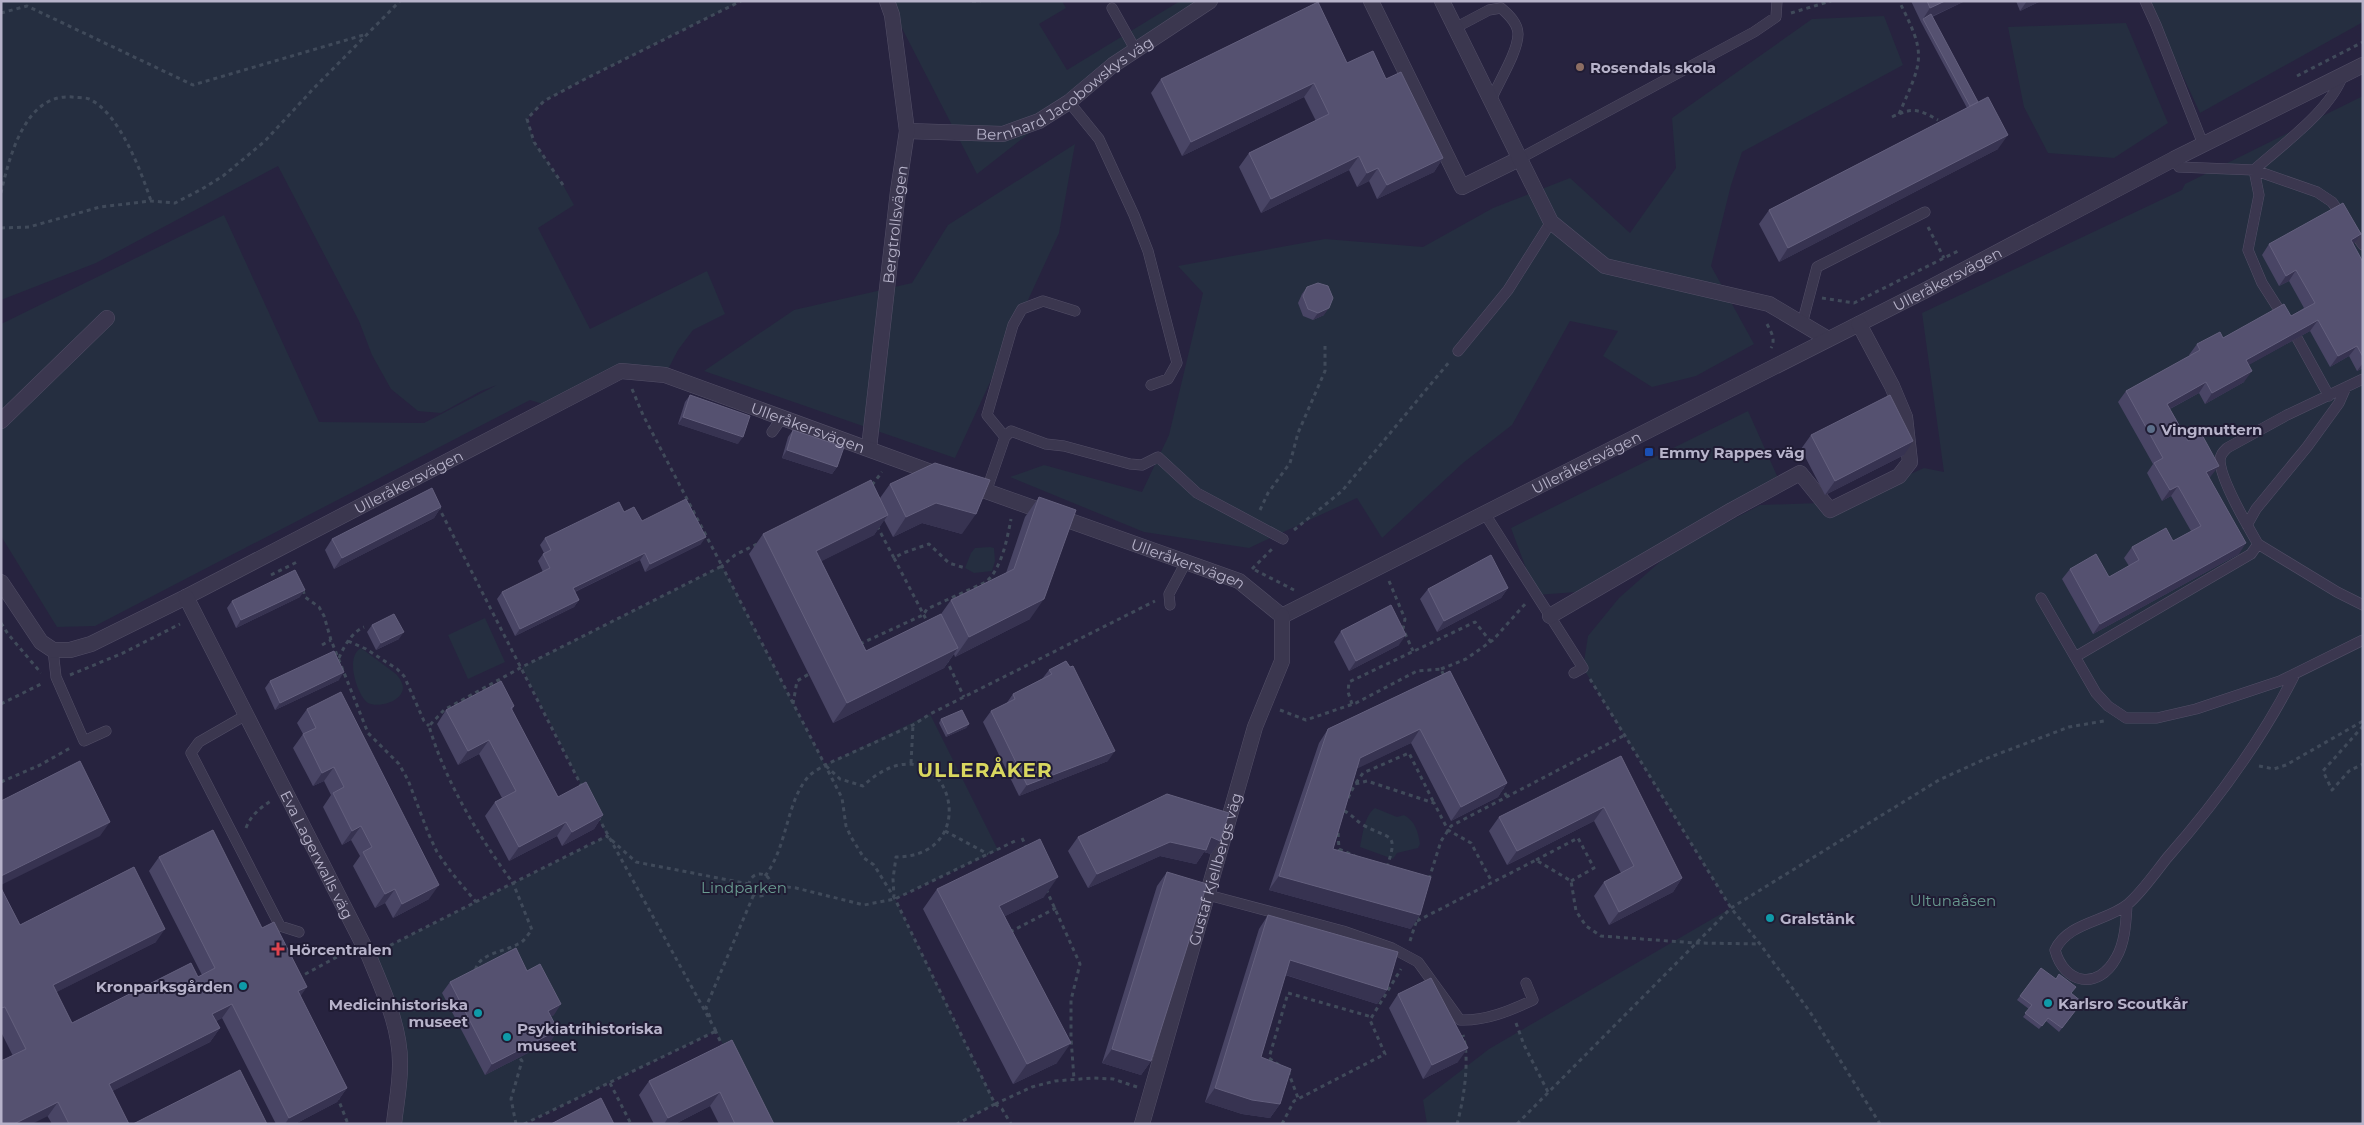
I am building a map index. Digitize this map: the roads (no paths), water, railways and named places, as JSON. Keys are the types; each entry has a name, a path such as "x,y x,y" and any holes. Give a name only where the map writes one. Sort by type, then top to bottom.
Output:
{"street":[{"name":"Bergtrollsvägen","path":"869,448 898,191 907,131 892,15 887,1"},
{"name":"Bernhard Jacobowskys väg","path":"907,131 1002,134 1039,121 1069,102 1113,65 1210,1"},
{"path":"1370,1 1462,187 1519,159"},
{"path":"1442,1 1551,222 1605,266 1769,304 1828,339"},
{"name":"Ulleråkersvägen","path":"53,650 70,650 91,644 186,597 620,371 665,375 986,492 1239,581 1282,616 1859,324 2203,144 2363,65"},
{"path":"1,421 107,318"},
{"path":"1550,616 1800,473 1830,510 1898,476 1910,462 1905,417 1892,386 1859,324"},
{"path":"1,582 33,632 41,642 53,650"},
{"name":"Eva Lagerwalls väg","path":"186,597 362,943 389,1002 400,1065 394,1124"},
{"name":"Gustaf Kjellbergs väg","path":"1142,1124 1256,727 1282,661 1282,616"}],"lane":[{"path":"1519,159 1754,32 1776,17 1777,1"},
{"path":"2145,1 2203,144"},
{"path":"1112,8 1136,49"},
{"path":"1455,28 1489,10 1501,8 1511,17 1518,32 1516,46 1490,100"},
{"path":"2254,170 2327,104 2338,90 2343,75"},
{"path":"1069,102 1099,139 1148,251 1178,363 1168,379 1151,385"},
{"path":"2174,159 2179,167 2254,170 2317,192 2332,202 2363,245"},
{"path":"2254,170 2259,195 2248,250 2262,283 2288,324"},
{"path":"1802,324 1817,267 1923,213"},
{"path":"1458,351 1508,290 1551,222"},
{"path":"1005,437 987,415 1013,325 1022,309 1043,301 1075,311"},
{"path":"2297,338 2329,396"},
{"path":"2363,379 2227,448 2221,455 2220,462 2236,503 2258,544 2337,592 2363,605"},
{"path":"2247,525 2256,509 2307,447 2339,402 2346,387"},
{"path":"772,432 782,418"},
{"path":"986,492 1005,437 1010,432 1019,433 1046,444 1064,446 1130,464 1142,465 1158,457 1197,493 1283,539"},
{"path":"1485,514 1583,668 1574,674"},
{"path":"2075,657 2251,554 2258,544"},
{"path":"1170,605 1169,594 1186,562"},
{"path":"2041,598 2096,692 2108,706 2126,718 2157,718 2196,709 2295,674 2363,640"},
{"path":"53,650 56,677 84,741 106,731"},
{"path":"2127,905 2118,955 2107,970 2095,979 2086,980 2068,974 2062,967 2055,950 2058,942 2078,929 2127,905 2207,812 2245,760 2295,674"},
{"path":"246,715 199,742 191,753 280,926 299,932"},
{"path":"1208,895 1343,931 1405,955 1418,962 1460,1020 1477,1021 1512,1010 1533,1000 1526,983"}],"place":[{"name":"Rosendals skola","path":"1580,67"},
{"name":"Vingmuttern","path":"2151,429"},
{"name":"Emmy Rappes väg","path":"1649,452"},
{"name":"Gralstänk","path":"1770,918"},
{"name":"Hörcentralen","path":"278,949"},
{"name":"Kronparksgården","path":"243,986"},
{"name":"Karlsro Scoutkår","path":"2048,1003"},
{"name":"Medicinhistoriska museet","path":"478,1013"},
{"name":"Psykiatrihistoriska museet","path":"507,1037"}],"district":[{"name":"ULLERÅKER","path":"985,770"}],"park label":[{"name":"Lindparken","path":"744,887"},
{"name":"Ultunaåsen","path":"1953,900"}]}
